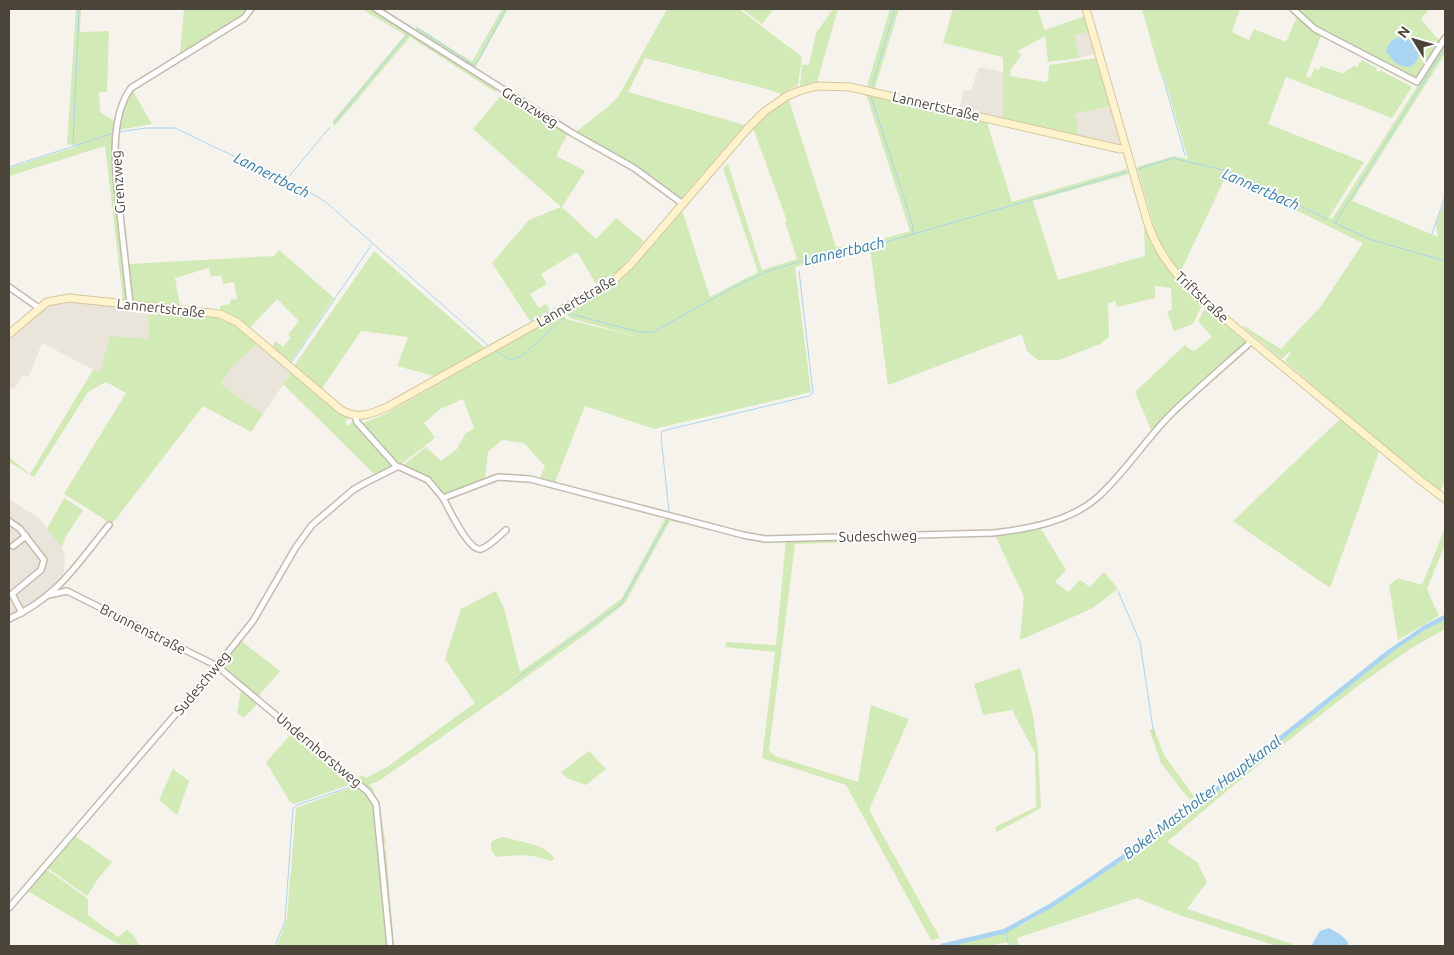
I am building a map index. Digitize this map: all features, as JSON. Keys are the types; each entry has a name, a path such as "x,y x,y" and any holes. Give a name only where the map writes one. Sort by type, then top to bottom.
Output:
{"street":[{"name":"Grenzweg","path":"130,304 114,161 116,136 124,97 131,88 244,18 251,9"},
{"name":"Grenzweg","path":"376,9 572,133 634,168 683,204"},
{"name":"Triftstraße","path":"1086,9 1148,224 1163,256 1186,285 1445,499"},
{"path":"1293,9 1315,29 1417,82 1445,38"},
{"name":"Lannertstraße","path":"9,334 39,308 55,300 69,298 216,314 237,322 334,406 346,414 355,416 371,414 389,406 613,281 631,264 764,112 787,96 799,91 817,86 850,87 1120,149 1126,148"},
{"path":"9,287 39,308"},
{"name":"Sudeschweg","path":"443,498 498,478 507,477 530,480 765,539 1008,532 1060,519 1072,514 1098,497 1171,413 1252,341"},
{"path":"355,416 357,422 397,467 428,480 443,498 473,547 482,549 506,530"},
{"name":"Sudeschweg","path":"9,908 218,666 253,622 296,547 312,525 353,490 365,482 397,467"},
{"path":"9,521 20,528 44,560 41,570 10,593 22,612"},
{"path":"9,619 50,595 63,582 108,525"},
{"path":"13,546 26,536"},
{"path":"50,595 67,591 63,582"},
{"name":"Brunnenstraße","path":"67,591 218,666"},
{"name":"Undernhorstweg","path":"218,666 368,792 376,804 390,946"}],"shaded area":[{"path":"1089,32 1095,54 1079,58 1075,35"},
{"path":"979,67 1003,72 1003,118 960,108 964,90 971,91"},
{"path":"1110,106 1121,145 1118,146 1077,136 1075,114"},
{"path":"69,300 148,310 149,339 100,373 42,343 29,377 23,375 14,390 9,387 9,337 49,304"},
{"path":"257,344 291,373 263,414 221,384 233,366"},
{"path":"9,499 39,518 62,547 65,561 64,571 59,583 33,605 9,617"}],"green space":[{"path":"76,9 81,9 80,32 109,31 107,92 99,92 100,112 117,123 112,144 116,203 128,299 123,299 105,146 9,176 9,168 75,147 76,144 67,145"},
{"path":"184,9 247,9 242,16 180,55"},
{"path":"362,9 373,9 498,88 495,92 410,37 335,126 332,122 405,35"},
{"path":"502,9 508,9 475,68 415,30 417,27 471,61"},
{"path":"667,9 739,9 802,57 798,85 781,94 645,58 628,92 745,125 680,200 634,167 576,135 576,132 618,97"},
{"path":"742,9 774,9 762,24"},
{"path":"833,9 838,9 817,82 800,86 802,65 809,65 816,33"},
{"path":"890,9 899,9 875,88 867,86"},
{"path":"953,9 1037,9 1045,30 1085,16 1089,32 1075,35 1079,58 1048,62 1045,36 1018,51 1021,56 1011,69 1010,76 1046,82 1048,80 1049,65 1096,58 1110,106 1075,114 1077,136 1003,118 1003,57 943,43"},
{"path":"1142,9 1240,9 1232,32 1249,40 1254,29 1286,42 1297,17 1321,36 1306,76 1311,78 1314,68 1319,70 1321,66 1344,74 1354,66 1357,67 1362,60 1377,68 1376,70 1379,72 1380,70 1412,87 1392,118 1286,77 1268,124 1364,162 1329,217 1332,219 1445,43 1445,54 1352,201 1438,237 1436,224 1445,199 1445,481 1440,492 1422,479 1285,361 1291,353 1289,352 1282,359 1243,327 1281,349 1321,306 1363,243 1226,176 1180,273 1157,238 1137,167 1174,156 1188,159 1163,74 1160,73"},
{"path":"1297,9 1429,9 1421,19 1440,42 1419,76 1411,78 1317,28 1301,15"},
{"path":"132,89 152,124 119,130 126,98"},
{"path":"504,92 568,133 556,156 585,171 562,207 596,239 616,218 644,241 618,271 596,284 577,252 541,274 547,284 530,294 539,308 546,304 550,310 530,321 492,263 529,220 561,207 473,129"},
{"path":"866,94 987,123 1012,202 1126,169 1129,174 1033,201 1058,280 1145,256 1144,226 1169,268 1184,286 1203,303 1193,324 1174,331 1167,312 1172,309 1171,288 1155,286 1155,298 1117,307 1115,301 1108,304 1109,337 1100,344 1059,360 1038,360 1027,351 1022,334 888,385 870,248 843,253 795,267 811,392 654,429 585,406 555,482 540,478 545,466 524,443 502,440 488,452 485,479 445,496 436,486 402,466 426,447 441,461 457,449 465,434 474,428 463,399 440,409 424,423 435,438 400,465 392,460 361,424 387,413 560,315 569,320 642,338 570,318 563,310 568,310 624,277 682,210 710,297 758,272 723,168 728,164 762,270 797,259 785,222 787,221 753,128 766,115 789,100 836,247 865,244 910,231"},
{"path":"279,250 334,298 290,363 272,347 276,341 283,347 291,338 288,334 299,321 277,299 250,328 231,314 220,310 220,306 230,304 230,300 237,299 234,282 223,284 221,275 211,277 209,268 175,278 180,306 133,301 128,264 274,256"},
{"path":"374,251 485,348 434,376 397,366 408,337 361,331 321,390 294,366"},
{"path":"1207,308 1245,340 1245,344 1152,432 1135,392 1185,345 1194,351 1212,337 1198,321"},
{"path":"148,310 215,317 234,325 257,344 233,366 221,384 263,414 251,432 203,406 112,524 64,494 126,393 106,382 88,392 34,477 9,462 9,457 30,474 93,370 100,372 110,336 149,339"},
{"path":"291,373 338,413 349,418 345,422 348,426 353,421 393,464 392,469 376,476 283,384"},
{"path":"1340,419 1379,452 1330,588 1233,521"},
{"path":"64,498 83,510 66,536 62,547 47,529"},
{"path":"666,517 682,521 681,523 670,521 625,603 590,631 500,696 379,781 370,784 379,803 386,845 382,845 376,804 356,780 362,775 366,778 387,767 475,703 445,659 461,609 496,591 504,608 520,672 622,598"},
{"path":"1038,526 1066,570 1055,582 1068,592 1080,580 1090,587 1104,572 1118,589 1091,609 1020,640 1024,597 995,535"},
{"path":"1445,528 1445,544 1427,589 1439,616 1398,640 1389,585 1398,578 1422,585"},
{"path":"888,538 886,541 795,544 769,750 775,756 858,782 871,705 909,719 869,810 940,938 931,940 846,785 762,758 775,652 725,647 726,642 776,645 786,539"},
{"path":"1445,618 1445,629 1397,658 1352,690 1167,842 1197,862 1207,882 1187,909 1294,946 1277,946 1182,916 1137,898 1017,938 1019,946 1010,946 1009,942 991,946 947,946 1005,932 1024,924 1083,888 1184,816 1390,652"},
{"path":"240,640 280,671 256,699 259,702 244,718 237,713 242,685 218,666"},
{"path":"1020,668 1033,715 1038,752 1041,808 997,832 995,827 1036,807 1035,753 1012,710 983,715 974,684"},
{"path":"1149,729 1154,729 1164,755 1196,799 1192,803 1161,763"},
{"path":"294,731 355,783 294,804 290,802 266,762"},
{"path":"589,751 606,769 586,785 567,778 561,772"},
{"path":"173,769 189,781 177,815 159,800"},
{"path":"358,785 367,792 374,804 389,946 277,946 287,918 296,808"},
{"path":"74,835 112,862 87,896 46,867"},
{"path":"503,837 546,850 554,859 551,861 524,855 496,857 491,850 492,841"},
{"path":"386,849 394,946 391,946 382,851"},
{"path":"45,868 88,899 88,915 118,937 127,930 134,936 139,945 116,943 26,890"}],"water":[{"path":"1401,37 1411,41 1418,48 1418,57 1412,66 1400,65 1386,51 1391,41"},
{"path":"1329,928 1341,935 1348,942 1348,946 1311,946 1320,931"}],"waterway":[{"path":"73,145 79,9"},
{"path":"416,27 475,66 506,9"},
{"path":"872,86 895,9"},
{"path":"334,123 409,33"},
{"path":"1335,223 1445,48"},
{"path":"1162,74 1185,155"},
{"path":"792,90 796,88"},
{"path":"871,96 913,226 913,234"},
{"path":"766,106 779,97"},
{"path":"735,138 761,110"},
{"path":"286,180 330,127"},
{"name":"Lannertbach","path":"118,132 146,128 175,128 315,195 327,203 489,346"},
{"name":"Lannertbach","path":"9,167 114,133"},
{"path":"612,152 637,166 682,199 708,170"},
{"name":"Lannertbach","path":"1135,170 1173,158 1227,171 1327,219"},
{"name":"Lannertbach","path":"569,315 639,332 653,332 734,287 766,272 839,249 865,248 1127,172"},
{"path":"1432,234 1445,196"},
{"path":"625,265 677,205"},
{"name":"Lannertbach","path":"1333,222 1369,239 1445,261"},
{"path":"291,363 372,244"},
{"path":"669,512 662,431 809,396 813,393 799,271"},
{"path":"490,345 615,275"},
{"name":"Lannertbach","path":"496,351 510,360 522,356 565,317"},
{"path":"515,680 621,604 667,521"},
{"path":"1118,591 1140,642 1154,735"},
{"name":"Bokel-Mastholter Hauptkanal","path":"942,946 1005,931 1052,905 1183,816 1390,651 1424,628 1445,617"},
{"path":"275,946 285,921 293,808 356,785"},
{"path":"1005,931 1009,946"}]}
